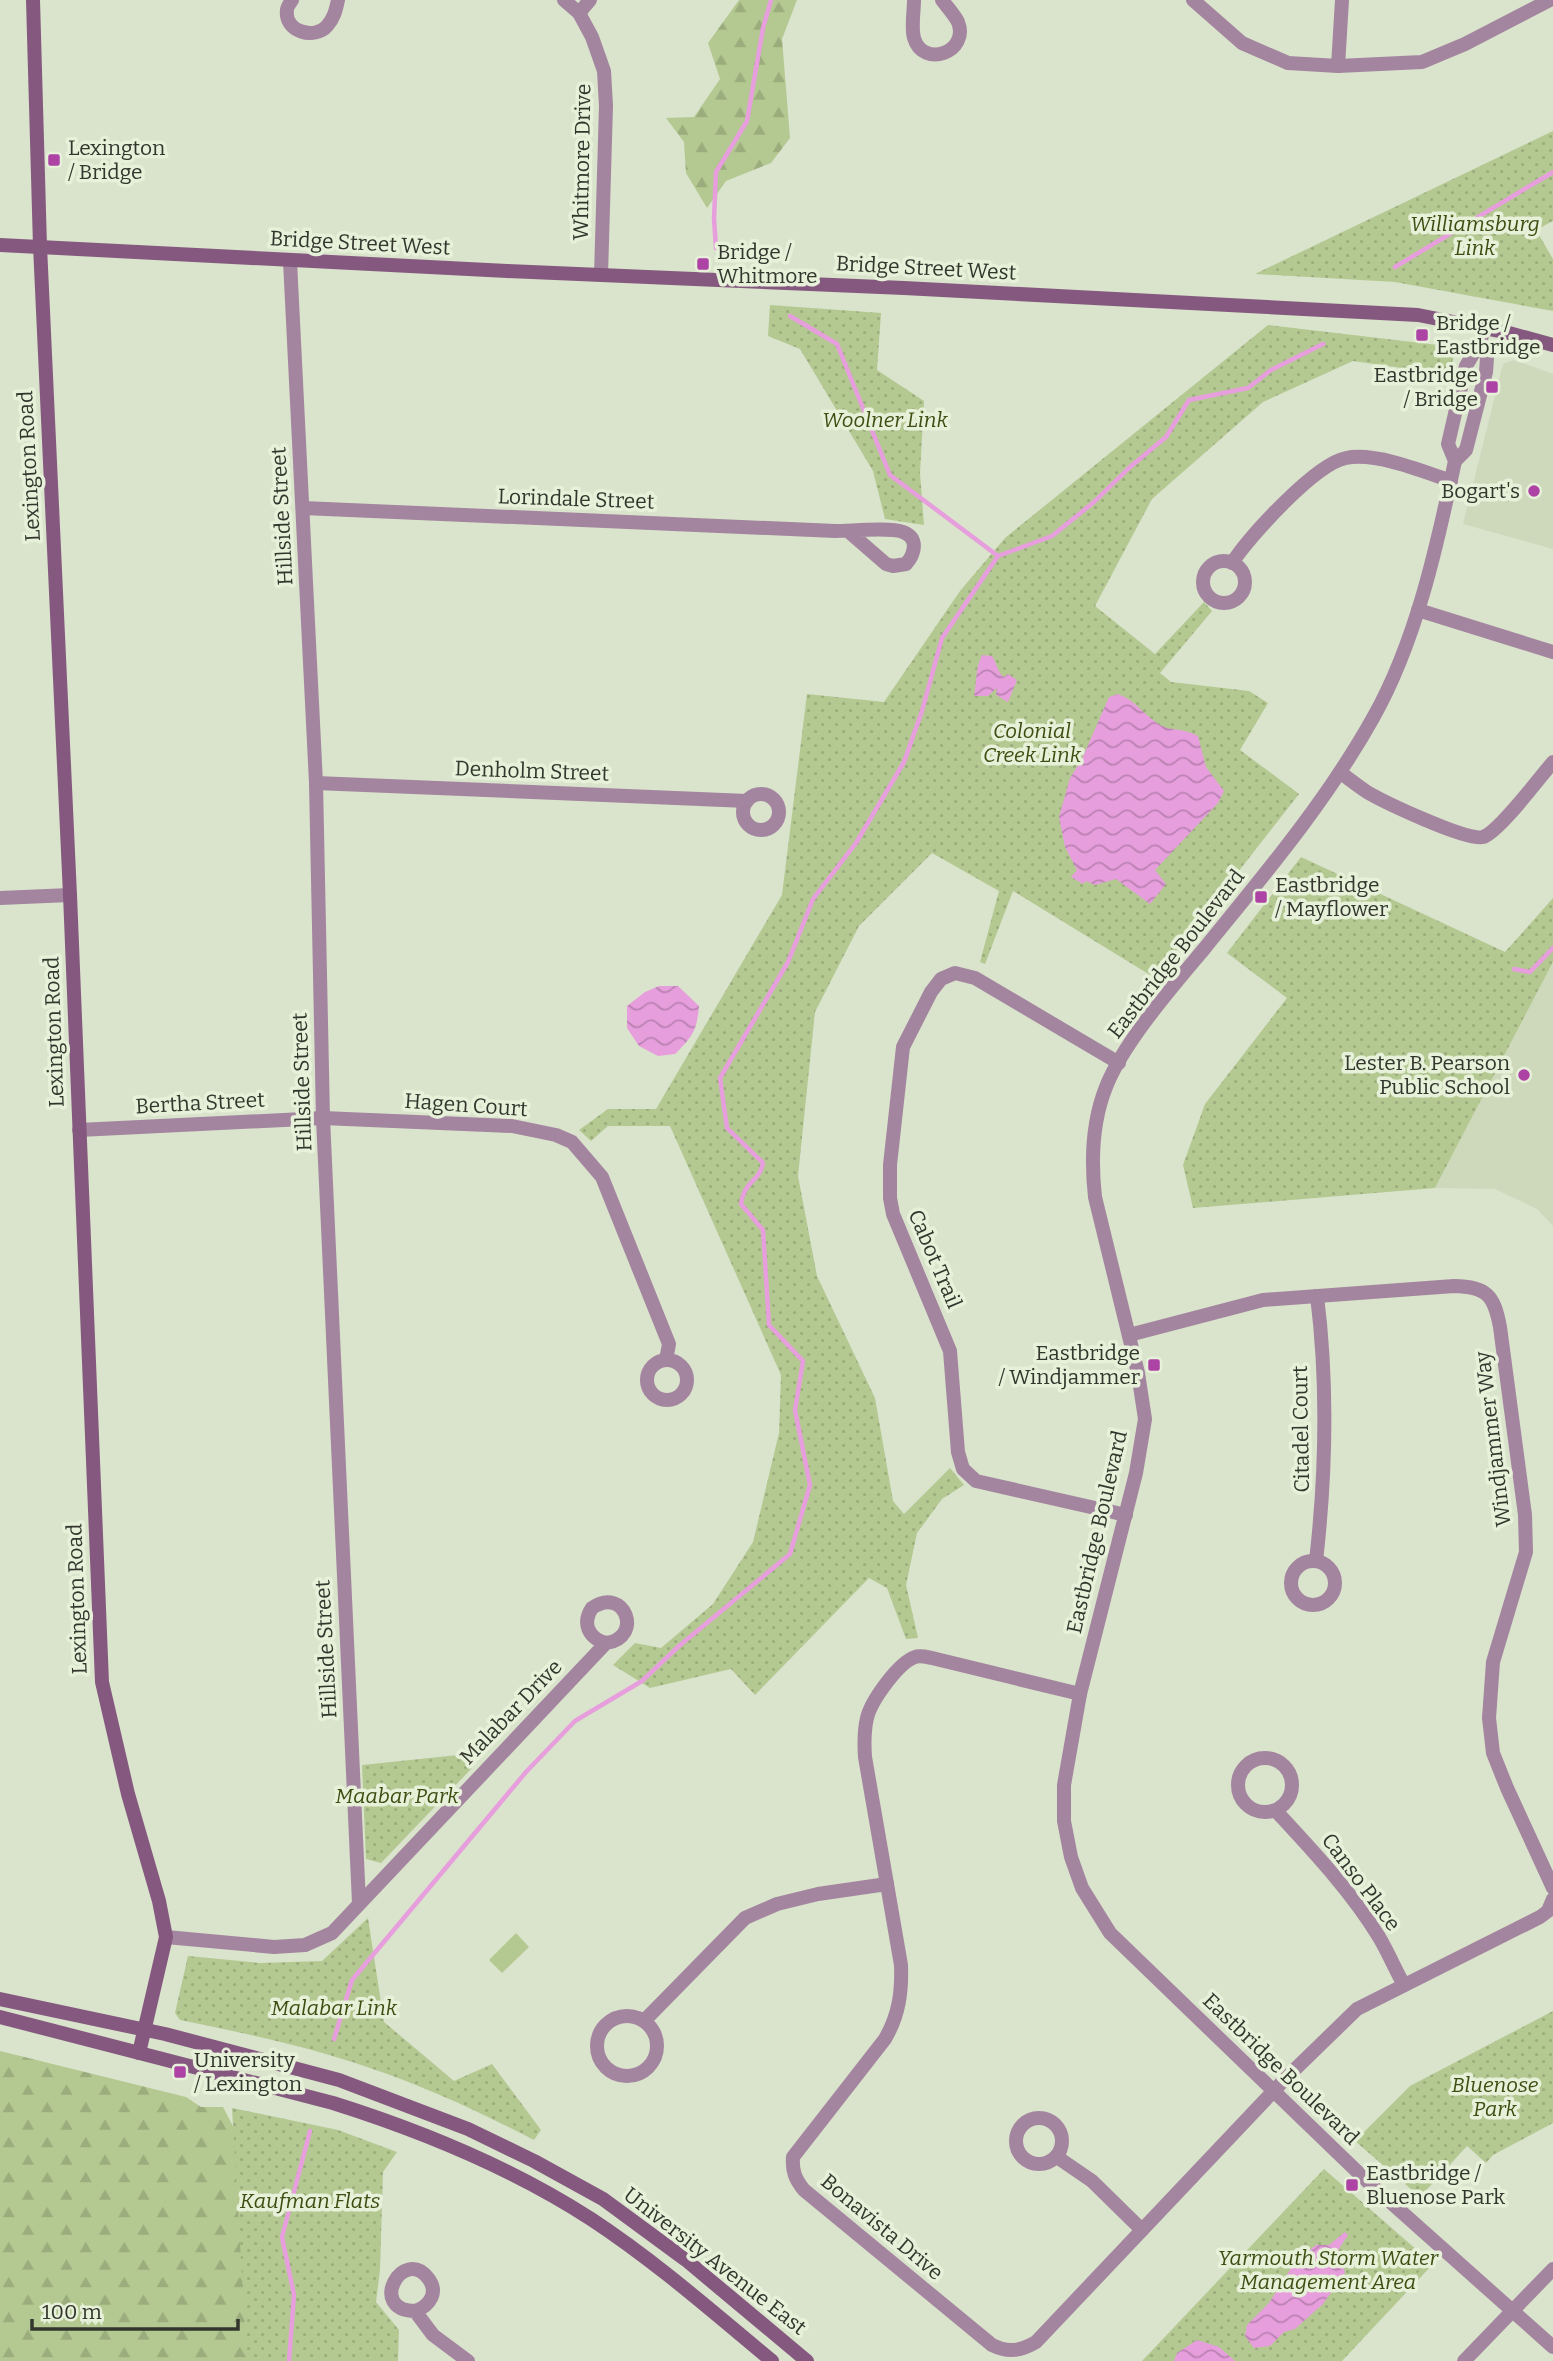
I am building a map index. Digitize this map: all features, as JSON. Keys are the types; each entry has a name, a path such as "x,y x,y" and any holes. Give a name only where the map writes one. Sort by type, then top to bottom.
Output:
{"main road":[{"name":"Lexington Road","path":"33,0 40,246 102,1682 166,1937 139,2053"},
{"name":"Bridge Street West","path":"0,245 1418,314 1482,334 1553,345"},
{"name":"University Avenue East","path":"0,1999 145,2030 339,2080 468,2129 603,2199 685,2260 807,2361"},
{"name":"University Avenue East","path":"0,2017 333,2103 378,2117 454,2148 525,2180 591,2219 670,2277 772,2361"}],"street":[{"path":"292,0 287,11 289,23 301,32 316,34 326,28 334,17 338,0"},
{"name":"Whitmore Drive","path":"564,0 579,13 592,37 604,71 606,106 601,275"},
{"path":"579,13 590,0"},
{"path":"914,0 915,41 923,51 936,55 952,49 959,39 960,31 956,19 942,0"},
{"path":"1193,0 1242,43 1288,62 1338,66 1422,62 1465,44 1550,0"},
{"path":"1338,66 1342,0"},
{"name":"Hillside Street","path":"290,261 316,783 323,1118 359,1903"},
{"name":"Eastbridge Boulevard","path":"1482,334 1466,366 1448,443 1455,461 1418,610 1375,716 1340,772 1284,849 1174,986 1119,1063 1106,1087 1093,1152 1095,1197 1138,1373 1144,1419 1136,1473 1080,1695 1064,1786 1064,1809 1071,1857 1082,1888 1110,1933 1368,2182 1553,2347"},
{"name":"Eastbridge Boulevard","path":"1455,461 1466,450 1486,372 1487,358 1482,334"},
{"path":"1232,563 1244,544 1307,482 1322,469 1345,458 1366,457 1451,481"},
{"name":"Lorindale Street","path":"303,508 848,531"},
{"path":"1418,610 1553,652"},
{"path":"1340,772 1368,792 1449,830 1468,837 1483,837 1498,827 1553,762"},
{"name":"Denholm Street","path":"316,783 747,800"},
{"path":"0,898 70,895"},
{"name":"Cabot Trail","path":"1119,1063 975,978 955,973 941,979 931,992 903,1047 890,1165 890,1198 892,1214 950,1351 958,1452 963,1469 976,1481 1126,1515"},
{"name":"Bertha Street","path":"79,1130 323,1118"},
{"name":"Hagen Court","path":"323,1118 512,1126 556,1135 572,1142 603,1177 669,1344 666,1360"},
{"name":"Windjammer Way","path":"1129,1335 1263,1300 1469,1286 1483,1290 1492,1299 1497,1312 1525,1515 1526,1552 1493,1662 1489,1718 1493,1753 1553,1888"},
{"name":"Citadel Court","path":"1315,1561 1323,1502 1325,1430 1317,1296"},
{"name":"Malabar Drive","path":"166,1937 274,1947 305,1945 332,1933 606,1643"},
{"name":"Bonavista Drive","path":"1080,1695 917,1656 905,1664 882,1689 868,1714 864,1735 865,1757 902,1985 894,2022 874,2054 793,2157 792,2170 797,2182 992,2345 1003,2351 1023,2350 1036,2342 1273,2091"},
{"name":"Canso Place","path":"1276,1811 1320,1858 1378,1936 1404,1985"},
{"path":"643,2021 745,1917 777,1904 818,1894 887,1884"},
{"path":"1273,2091 1357,2009 1539,1917 1548,1910 1553,1899"},
{"path":"634,2017 643,2021 656,2038 657,2048 651,2064 636,2075 617,2075 608,2070 596,2051 599,2034 607,2023 616,2018 634,2017"},
{"path":"1057,2157 1092,2181 1142,2231"},
{"path":"1464,2361 1553,2269"},
{"path":"415,2311 433,2335 468,2361"}],"shaded area":[{"path":"1514,360 1553,374 1553,549 1463,524 1503,364"},
{"name":"Lester B. Pearson Public School","path":"1553,962 1553,1226 1537,1209 1495,1189 1435,1188"}],"green space":[{"path":"739,0 797,0 782,39 790,138 771,163 726,181 707,208 686,173 684,142 666,118 694,117 720,79 708,43"},
{"name":"Williamsburg Link","path":"1553,131 1553,221 1536,230 1553,259 1553,311 1395,282 1255,274"},
{"name":"Woolner Link","path":"770,305 881,313 877,370 924,401 920,473 924,525 885,519 873,471 800,349 768,336"},
{"name":"Colonial Creek Link","path":"1268,325 1455,347 1450,375 1353,361 1263,402 1152,499 1095,606 1155,654 1204,602 1212,611 1160,673 1171,682 1249,691 1268,703 1240,750 1299,794 1155,978 1013,891 985,964 980,962 999,891 932,853 859,926 815,1012 798,1176 817,1276 875,1398 893,1501 904,1514 950,1468 964,1485 942,1499 917,1533 906,1585 918,1638 906,1639 887,1588 869,1578 755,1695 731,1669 650,1688 613,1665 635,1643 661,1648 713,1604 753,1542 779,1433 781,1375 670,1126 608,1126 591,1141 579,1130 608,1109 656,1109 782,895 807,694 884,702 960,591 1005,538"},
{"path":"1301,857 1505,952 1553,898 1553,962 1435,1188 1193,1208 1183,1165 1205,1104 1287,998 1227,953"},
{"name":"Maabar Park","path":"468,1754 472,1768 381,1863 366,1859 362,1765"},
{"name":"Malabar Link","path":"368,1918 384,2022 454,2081 492,2064 541,2130 534,2140 452,2100 388,2074 298,2046 180,2020 175,2013 188,1956 260,1963 322,1961"},
{"path":"516,1933 529,1947 502,1973 489,1960"},
{"name":"Bluenose Park","path":"1553,2011 1553,2123 1493,2155 1486,2163 1467,2146 1420,2197 1355,2141 1410,2086"},
{"path":"0,2051 186,2097 201,2107 223,2107 237,2134 333,2361 0,2361"},
{"name":"Kaufman Flats","path":"232,2108 338,2130 397,2152 383,2172 380,2270 376,2302 399,2330 398,2361 247,2361"},
{"name":"Yarmouth Storm Water Management Area","path":"1324,2169 1433,2264 1342,2361 1142,2361"}],"water":[{"path":"982,655 992,656 1004,677 1008,674 1017,680 1008,702 996,695 997,688 988,696 974,696"},
{"path":"1118,694 1130,700 1160,725 1198,736 1206,767 1224,791 1218,803 1155,870 1166,884 1150,904 1116,879 1095,885 1086,881 1083,884 1071,877 1077,870 1065,847 1059,817 1070,778 1082,759 1109,697"},
{"path":"659,986 678,986 699,1006 695,1028 686,1043 675,1054 658,1056 639,1046 627,1028 627,1006 645,992"},
{"path":"1345,2232 1348,2235 1335,2255 1343,2262 1345,2273 1323,2304 1295,2329 1284,2332 1270,2346 1254,2348 1245,2336 1247,2325 1269,2303 1295,2262 1316,2245 1329,2245"},
{"path":"1197,2340 1219,2347 1235,2361 1174,2361 1177,2353"}],"waterway":[{"path":"716,248 716,172 747,121 763,28 771,0"},
{"path":"1395,267 1553,172"},
{"path":"790,316 837,344 890,475 998,556"},
{"path":"334,2039 352,1980 526,1772 575,1721 642,1681 679,1646 790,1554 810,1485 795,1410 803,1361 769,1325 763,1230 741,1204 746,1190 763,1163 727,1128 720,1078 788,962 813,899 856,843 904,762 922,711 942,638 998,556 1052,536 1094,502 1166,437 1189,400 1248,388 1271,370 1323,344"},
{"path":"1514,969 1530,972 1553,948"},
{"path":"289,2361 294,2295 282,2237 310,2131"}],"place":[{"name":"Lexington / Bridge","path":"54,160"},
{"name":"Bridge / Whitmore","path":"703,264"},
{"name":"Bridge / Eastbridge","path":"1422,335"},
{"name":"Eastbridge / Bridge","path":"1492,387"},
{"name":"Bogart's","path":"1534,491"},
{"name":"Eastbridge / Mayflower","path":"1261,897"},
{"name":"Lester B. Pearson Public School","path":"1524,1075"},
{"name":"Eastbridge / Windjammer","path":"1154,1365"},
{"name":"University / Lexington","path":"180,2072"},
{"name":"Eastbridge / Bluenose Park","path":"1352,2185"}]}
